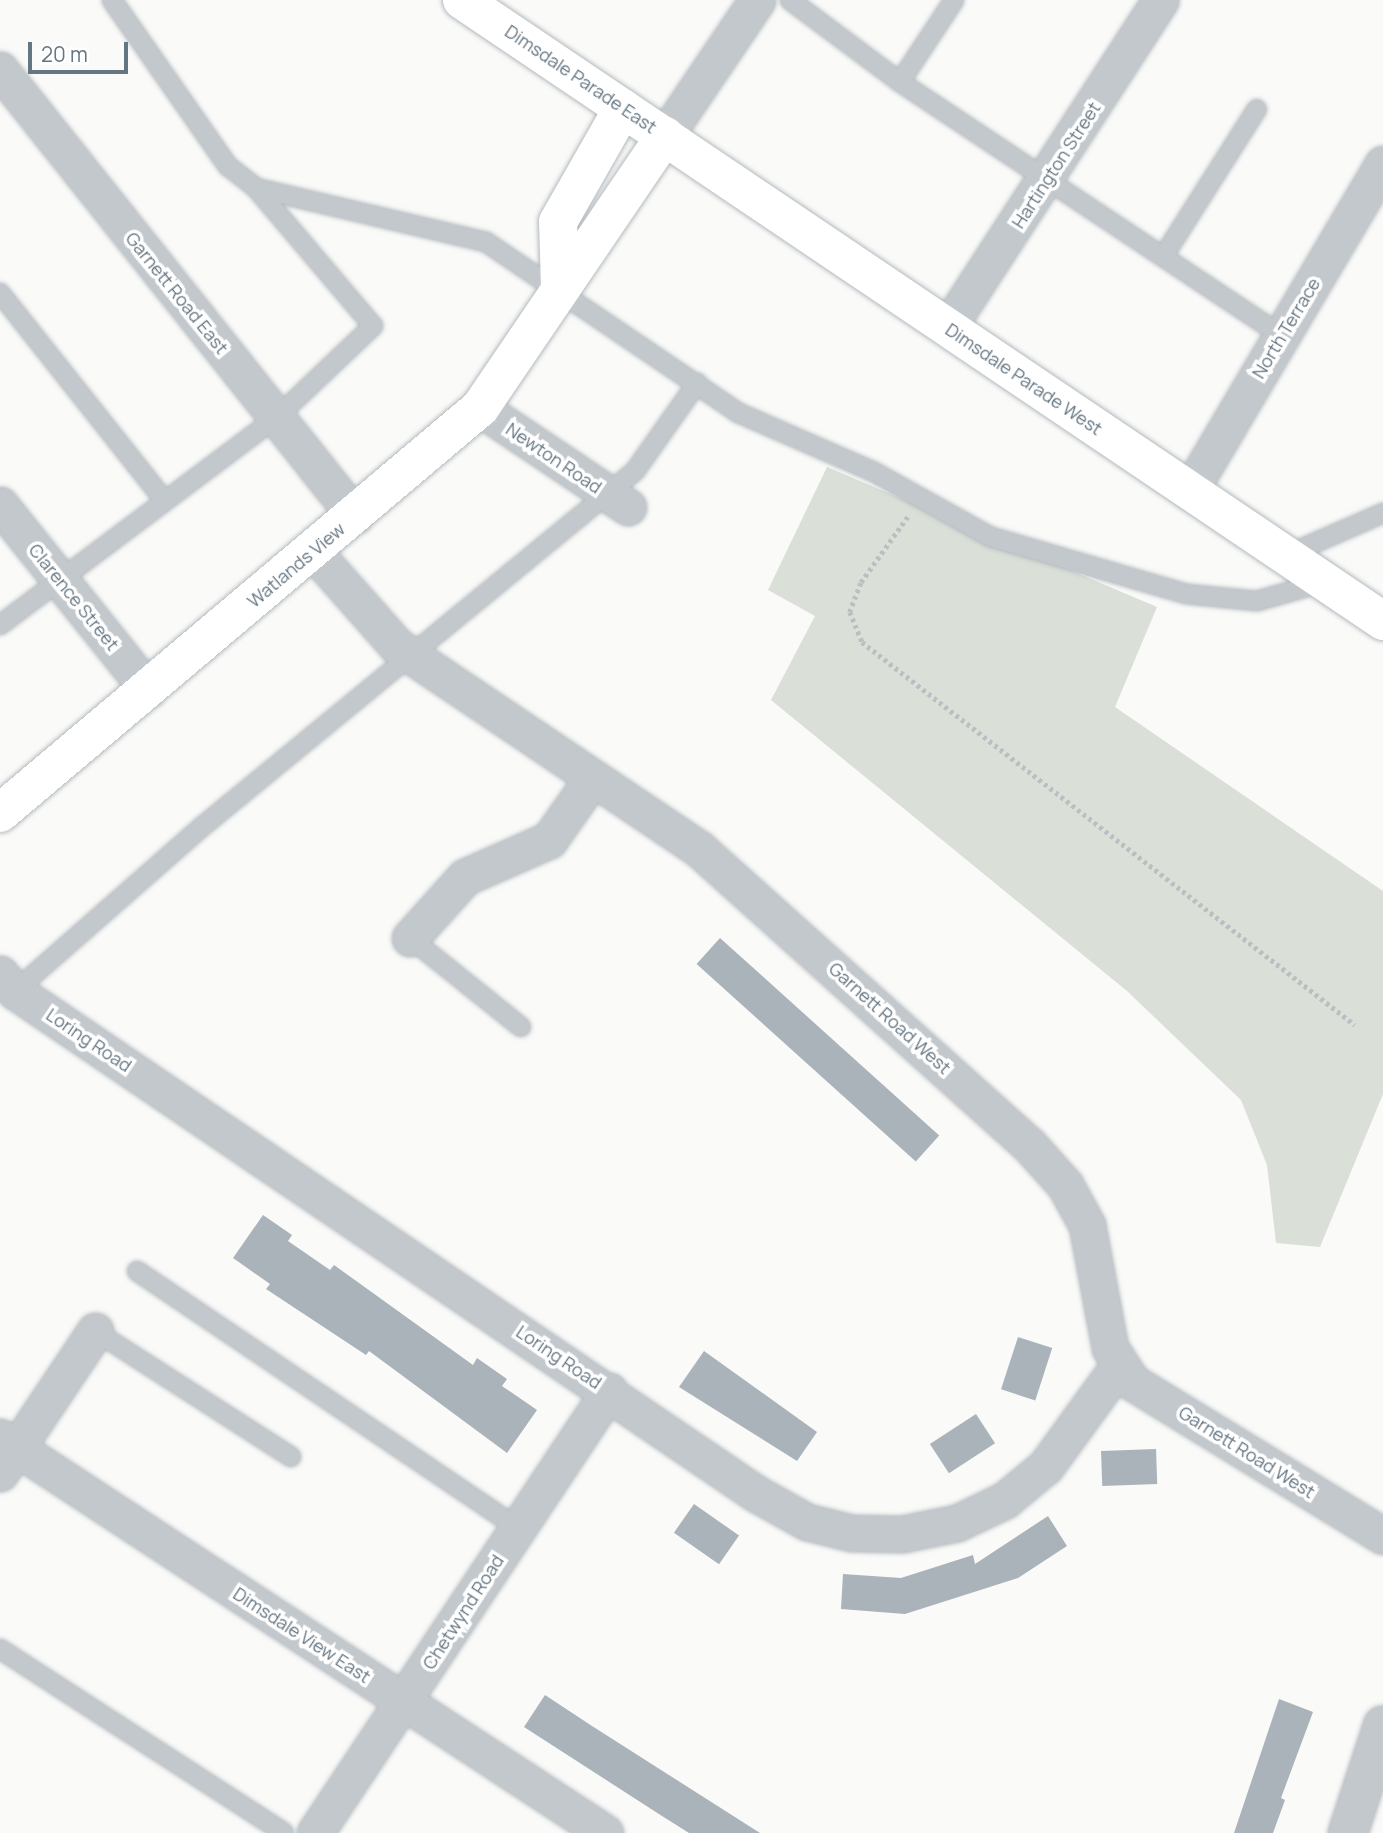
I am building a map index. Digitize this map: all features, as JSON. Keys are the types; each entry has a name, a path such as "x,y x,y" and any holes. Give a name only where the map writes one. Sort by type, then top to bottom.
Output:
{"main road":[{"name":"Dimsdale Parade East","path":"462,0 665,135"},
{"path":"560,288 558,222 623,108"},
{"name":"Watlands View","path":"0,813 480,408 665,135"},
{"name":"Dimsdale Parade West","path":"665,135 1383,621"}],"street":[{"path":"665,135 757,0"},
{"name":"Hartington Street","path":"948,327 1048,179 1160,0"},
{"name":"Garnett Road East","path":"0,71 355,516"},
{"name":"North Terrace","path":"1189,492 1383,164"},
{"name":"Newton Road","path":"480,408 618,500"},
{"name":"Clarence Street","path":"0,505 148,690"},
{"name":"Garnett Road West","path":"312,550 411,656 735,877 1065,1185 1087,1225 1110,1348 1118,1367 1132,1382 1383,1535"},
{"path":"410,937 465,877 549,841 592,779"},
{"name":"Loring Road","path":"8,982 609,1391 807,1522 852,1533 902,1534 957,1523 1005,1500 1046,1466 1118,1367"},
{"path":"6,1452 95,1331"},
{"name":"Chetwynd Road","path":"315,1833 609,1391"},
{"name":"Dimsdale View East","path":"6,1452 404,1702 605,1833"},
{"path":"1348,1833 1383,1726"}],"lane":[{"path":"0,625 61,581 163,499 276,418 373,326 256,188 228,166 112,0"},
{"path":"790,0 900,82 1282,336"},
{"path":"900,82 954,0"},
{"path":"1163,257 1257,108"},
{"path":"256,188 486,242 560,288 739,413 922,496 991,537 1186,594 1257,601 1324,582"},
{"path":"0,293 163,499"},
{"path":"8,982 411,656 618,500 696,383"},
{"path":"1284,556 1383,513"},
{"path":"410,937 521,1027"},
{"path":"137,1271 519,1528"},
{"path":"95,1331 291,1457"},
{"path":"0,1649 284,1833"}],"path":[{"path":"922,496 861,583 850,612 862,642 1203,913 1355,1025"}],"shaded area":[{"path":"827,467 1157,607 1115,707 1383,891 1383,1094 1320,1247 1276,1243 1267,1165 1241,1100 1127,991 771,700 815,616 768,590"}],"building":[{"path":"720,938 939,1135 916,1161 697,964"},
{"path":"263,1215 292,1235 288,1241 330,1270 334,1265 473,1365 477,1358 507,1379 502,1386 537,1410 507,1453 369,1351 366,1355 266,1289 270,1284 233,1258"},
{"path":"1018,1337 1052,1348 1035,1400 1001,1389"},
{"path":"704,1351 817,1432 797,1461 679,1387"},
{"path":"976,1414 995,1443 949,1473 930,1444"},
{"path":"1156,1449 1157,1484 1102,1486 1101,1451"},
{"path":"694,1504 739,1536 719,1564 674,1533"},
{"path":"1048,1516 1067,1546 1018,1578 905,1614 841,1609 843,1574 901,1578 973,1555 975,1564"},
{"path":"545,1695 760,1833 689,1833 662,1816 524,1727"},
{"path":"1279,1699 1313,1712 1281,1798 1285,1800 1273,1833 1234,1833"}]}
